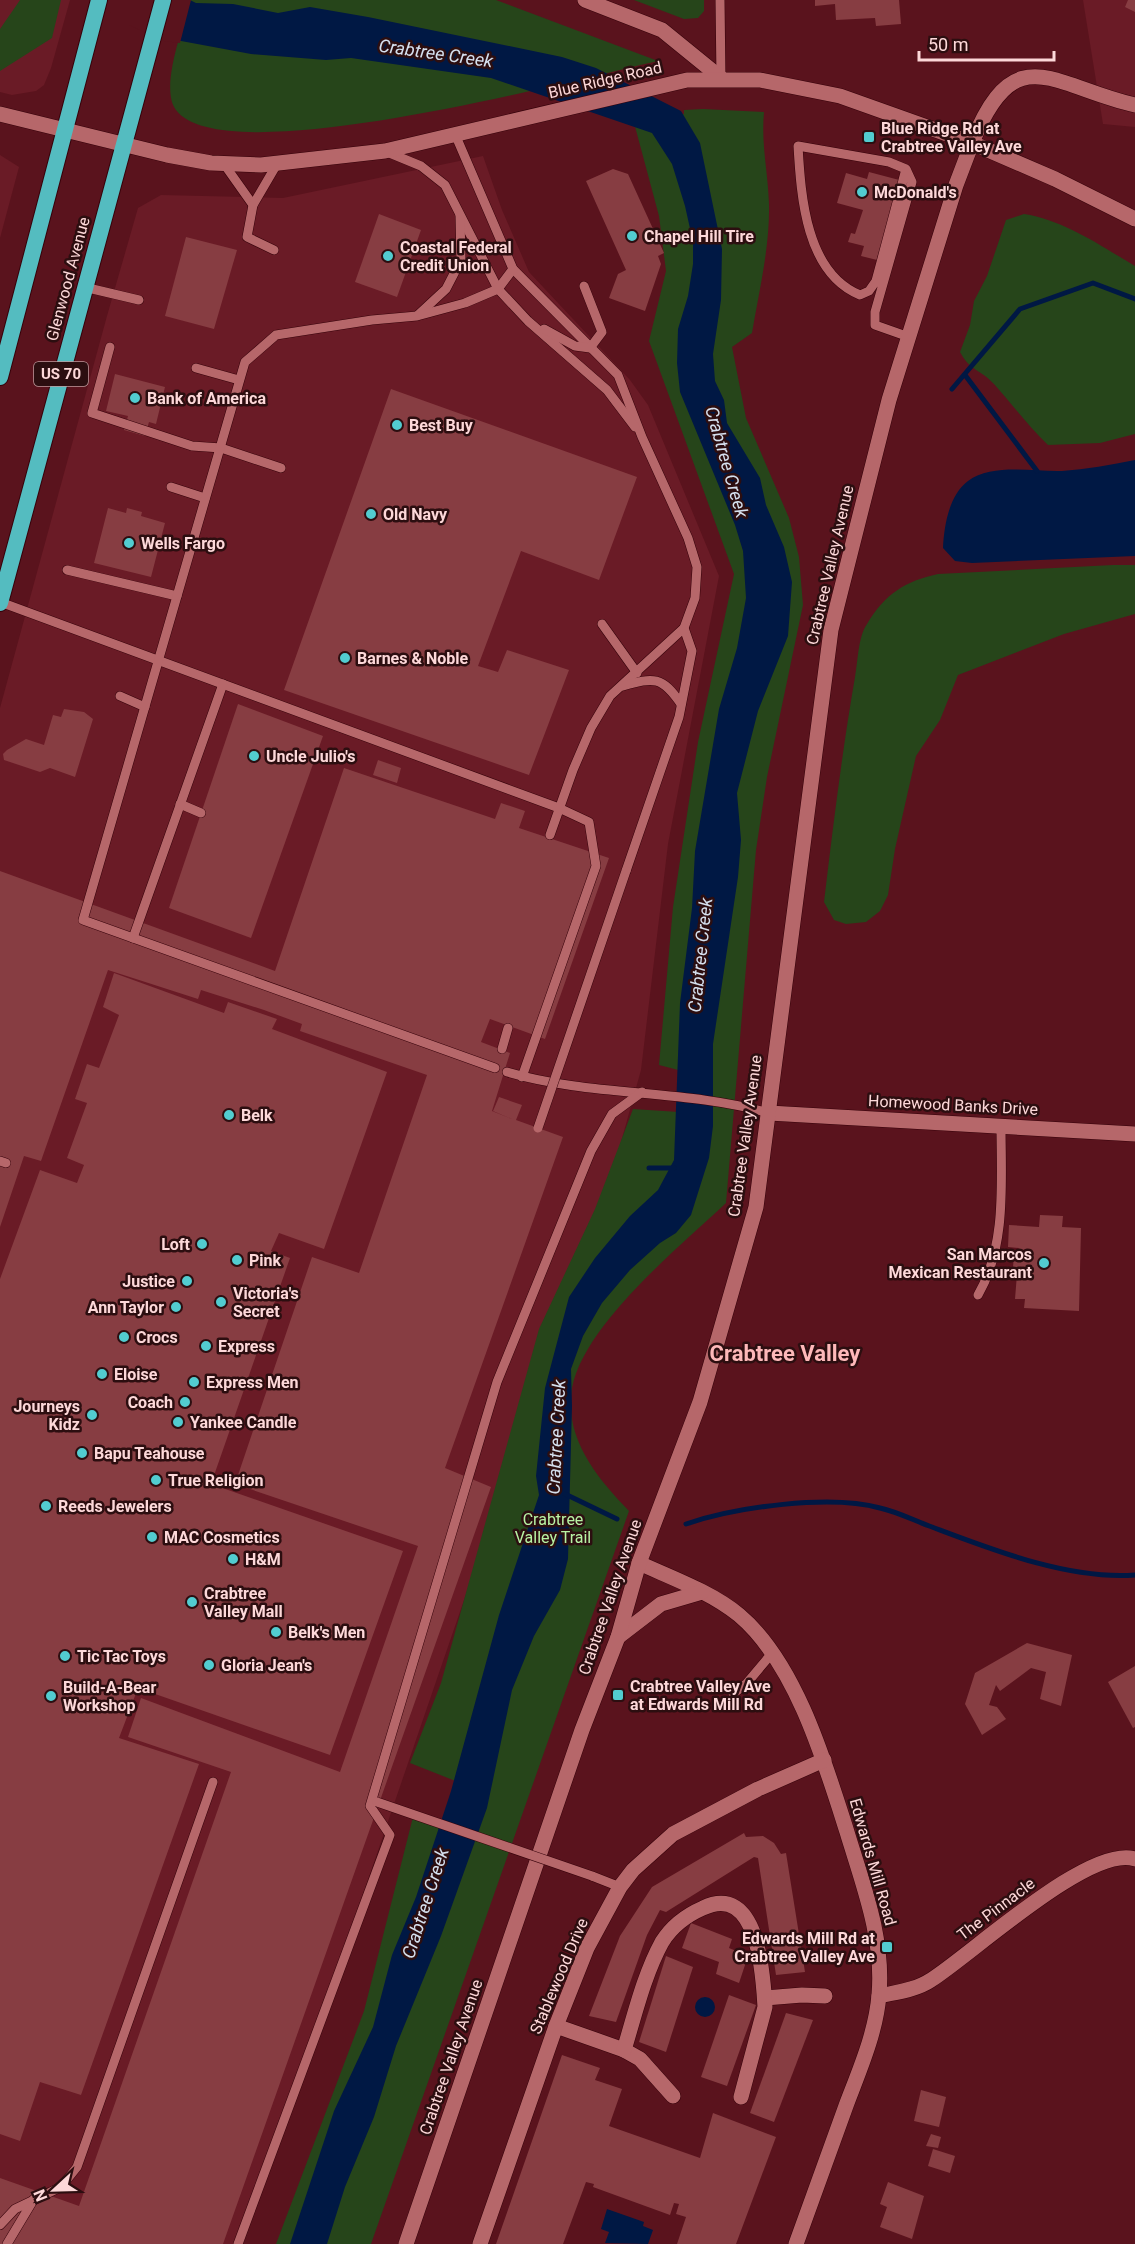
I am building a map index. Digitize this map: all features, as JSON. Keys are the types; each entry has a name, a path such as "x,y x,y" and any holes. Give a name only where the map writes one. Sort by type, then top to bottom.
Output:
{"highway":[{"path":"0,377 99,0"},
{"name":"Glenwood Avenue","path":"0,602 163,0"}],"street":[{"path":"585,0 662,30 721,78"},
{"name":"Crabtree Valley Avenue","path":"405,2244 578,1742 618,1637 639,1563 700,1402 756,1207 831,630 889,400 956,185 987,108 1015,80 1035,76 1078,86 1135,105"},
{"name":"Blue Ridge Road","path":"0,114 122,145 224,164 277,164 385,152 477,128 687,80 721,78 760,80 840,96 972,143 1055,179 1135,219"},
{"name":"Homewood Banks Drive","path":"769,1113 1135,1134"},
{"name":"Edwards Mill Road","path":"639,1563 702,1592 739,1614 773,1652 809,1724 824,1760 872,1914 879,1956 879,1996 866,2051 796,2244"},
{"path":"618,1637 661,1604 702,1592"},
{"name":"Stablewood Drive","path":"480,2244 556,2026 587,1948 620,1887 633,1870 673,1834 758,1789 824,1760"},
{"name":"The Pinnacle","path":"879,1996 906,1990 930,1981 1048,1892 1083,1871 1125,1856 1135,1859"},
{"path":"624,2050 640,1998 663,1941 684,1916 714,1903 730,1904 747,1916 762,1961 765,1998 765,2007 741,2097"},
{"path":"765,1998 825,1996"},
{"path":"556,2026 624,2050 640,2059 673,2096"}],"lane":[{"path":"720,0 721,78"},
{"path":"455,134 513,269 618,375 642,436 688,538 697,567 695,598 684,627 610,696 591,728 550,835"},
{"path":"906,169 876,281 869,291 860,295 844,288 826,269 813,244 800,175 798,146 889,162 906,169 912,182 875,312 874,325 909,337"},
{"path":"385,152 428,170 444,185 498,289 528,321 607,390 642,436"},
{"path":"224,164 252,205"},
{"path":"274,250 247,237 252,205 277,164"},
{"path":"417,316 446,289 461,260 460,214"},
{"path":"495,1068 83,920 244,362 276,335 372,320 417,316 465,303 498,289 513,269"},
{"path":"584,286 602,332 590,348"},
{"path":"84,287 139,300"},
{"path":"528,321 575,346 590,348"},
{"path":"110,347 92,413 192,446 220,448 281,468"},
{"path":"196,368 239,380"},
{"path":"171,488 205,498"},
{"path":"67,570 177,596"},
{"path":"0,602 560,808 590,822 596,866 522,1077"},
{"path":"602,624 637,673"},
{"path":"538,1128 681,704 692,651 684,627"},
{"path":"620,687 649,679 668,685 681,704"},
{"path":"133,938 223,684"},
{"path":"120,696 145,707"},
{"path":"180,804 201,813"},
{"path":"502,1049 508,1028"},
{"path":"507,1072 522,1077 741,1105 769,1113"},
{"path":"238,2244 390,1835 370,1806 497,1382 591,1151 612,1114 642,1092"},
{"path":"978,1295 989,1276 997,1249 1001,1125"},
{"path":"733,1694 747,1683 773,1652"},
{"path":"0,2225 15,2209 61,2187 77,2167 213,1782"},
{"path":"377,1802 620,1887"},
{"path":"7,2244 36,2198"}],"shaded area":[{"path":"0,0 70,0 51,68 44,85 36,91 12,95 0,92"},
{"path":"1083,0 1135,0 1135,127 1103,124"},
{"path":"0,155 19,167 0,238"},
{"path":"483,156 502,210 529,272 630,380 648,405 719,576 668,844 641,1070 599,1221 499,1498 243,2244 0,2244 0,708 138,208 161,195 283,198"}],"green space":[{"path":"20,0 61,0 52,38 0,71 0,29"},
{"path":"191,0 496,0 658,61 484,101 329,128 261,132 207,127 176,110 171,100 171,72 174,56"},
{"path":"634,0 704,0 704,11 698,18 684,19"},
{"name":"Crabtree Valley Trail","path":"684,110 764,112 763,136 769,204 766,253 752,333 732,347 746,418 789,518 799,557 803,605 767,777 756,850 726,1203 633,1291 591,1344 577,1371 571,1396 574,1429 596,1473 629,1511 371,2244 276,2244 364,2011 414,1813 447,1826 458,1782 410,1763 441,1683 539,1329 595,1209 633,1109 679,1112 686,1072 659,1065 673,907 698,742 734,574 649,341 666,271 659,216 633,119 684,114"},
{"path":"1024,214 1068,228 1135,266 1135,434 1100,443 1048,445 994,384 971,367 960,352 970,325 974,301 987,276 1006,220"},
{"path":"1135,565 1135,614 1064,634 958,675 940,720 916,756 895,849 888,895 880,911 866,922 846,924 834,920 824,902 846,733 860,642 864,629 881,605 906,585 938,574"}],"water":[{"name":"Crabtree Creek","path":"190,0 196,3 233,4 278,13 310,7 562,57 596,68 681,111 700,143 722,249 721,300 713,354 715,381 724,400 727,423 760,478 766,505 784,547 792,582 788,636 758,711 737,793 741,840 738,877 713,1044 713,1126 709,1158 691,1215 676,1233 660,1243 630,1270 602,1303 583,1336 571,1369 568,1559 560,1590 534,1636 512,1690 487,1808 441,1936 396,2046 374,2117 345,2187 327,2244 290,2244 334,2111 373,2027 392,1955 416,1897 451,1791 499,1615 539,1495 536,1476 545,1388 569,1297 595,1258 630,1216 658,1190 674,1160 680,1003 692,908 695,851 719,709 737,648 746,598 743,551 735,525 680,392 677,363 678,329 688,296 693,264 693,242 672,164 652,133 491,78 351,58 326,60 251,54 165,38"},
{"path":"1135,460 1135,556 972,563 955,561 943,548 946,521 956,494 968,481 978,475 1001,470 1062,471"},
{"path":"701,1997 709,1997 715,2003 715,2011 709,2017 701,2017 695,2011 695,2003"},
{"path":"607,2209 644,2222 643,2226 653,2230 648,2244 605,2243 609,2232 601,2229"}],"pier":[{"path":"98,0 191,0 180,43 164,41 129,25 111,13"}],"building":[{"path":"815,0 899,0 901,24 876,26 875,18 836,20 835,4 815,6"},
{"path":"1128,0 1135,0 1135,12 1125,7"},
{"path":"613,169 628,174 664,253 658,256 661,264 645,311 609,298 618,274 626,270 586,181"},
{"path":"869,172 903,181 882,256 878,255 877,260 861,256 864,246 848,242 851,233 855,234 863,210 837,203 846,173 867,179"},
{"name":"Coastal Federal Credit Union","path":"379,214 421,230 397,297 355,282"},
{"path":"186,237 237,250 214,329 165,316"},
{"path":"115,374 165,387 156,424 149,422 145,436 124,430 128,416 106,411"},
{"path":"391,389 637,477 599,580 521,551 478,666 498,672 507,650 569,670 529,775 284,690"},
{"path":"108,508 126,513 127,508 142,512 141,516 165,523 151,577 94,563"},
{"path":"238,704 323,736 251,938 169,908"},
{"path":"64,709 84,712 93,719 75,777 50,768 40,772 4,760 3,754 7,750 26,739 44,745 53,715 61,717"},
{"path":"378,760 401,768 397,783 373,775"},
{"path":"344,768 495,819 501,803 525,811 519,828 609,858 545,1039 490,1019 481,1042 510,1053 492,1111 512,1119 493,1111 499,1097 522,1105 516,1120 563,1137 445,1468 491,1487 223,2244 0,2244 0,2178 79,2206 231,1772 128,1737 141,1698 340,1772 418,1546 235,1484 312,1257 359,1273 427,1075 300,1031 302,1024 264,1010 201,990 198,999 108,970 41,1161 24,1156 0,1227 0,871 275,971"},
{"name":"Crabtree Valley Mall","path":"114,973 224,1013 228,1002 277,1019 272,1029 387,1072 324,1249 279,1233 271,1251 290,1258 211,1484 403,1551 330,1755 138,1688 119,1738 199,1764 81,2095 40,2082 20,2141 0,2134 0,1279 40,1170 77,1183 84,1165 67,1158 87,1103 75,1099 87,1064 99,1068 119,1015 103,1007"},
{"path":"1040,1215 1063,1216 1062,1227 1081,1228 1079,1311 1024,1308 1025,1299 1015,1299 1017,1274 1013,1267 1014,1256 1019,1248 1008,1247 1009,1225 1039,1227"},
{"path":"1027,1643 1072,1655 1061,1706 1040,1699 1046,1672 1031,1668 1000,1691 996,1685 989,1705 997,1707 1006,1719 982,1735 965,1704 975,1673"},
{"path":"1135,1666 1135,1727 1133,1728 1108,1682"},
{"path":"744,1833 746,1837 763,1836 774,1843 781,1854 786,1853 805,1972 776,1975 758,1858 754,1857 666,1912 660,1910 647,1935 616,2022 589,2016 620,1936 652,1887"},
{"path":"691,1923 732,1939 729,1948 748,1956 739,1983 716,1974 719,1962 682,1948"},
{"path":"666,1956 693,1967 666,2052 639,2042"},
{"path":"729,1995 756,2005 727,2086 701,2077"},
{"path":"786,2013 813,2020 774,2122 750,2113"},
{"path":"562,2055 600,2068 595,2080 622,2089 609,2126 700,2158 713,2113 776,2137 736,2244 677,2244 686,2217 676,2214 679,2204 674,2203 670,2215 593,2187 594,2184 586,2182 563,2244 496,2244"},
{"path":"921,2090 946,2097 939,2127 914,2121"},
{"path":"931,2134 941,2137 938,2148 926,2146"},
{"path":"933,2149 955,2156 950,2173 928,2166"},
{"path":"888,2182 924,2196 912,2239 880,2227 887,2207 880,2204"}],"waterway":[{"path":"952,389 1020,309 1093,283 1135,299"},
{"path":"965,375 1037,471"},
{"path":"649,1168 674,1168"},
{"name":"Crabtree Creek","path":"565,1494 617,1519"},
{"path":"686,1524 730,1512 783,1504 810,1502 859,1504 893,1512 1032,1562 1084,1573 1135,1575"}],"place":[{"name":"Blue Ridge Rd at Crabtree Valley Ave","path":"869,137"},
{"name":"McDonald's","path":"862,192"},
{"name":"Chapel Hill Tire","path":"632,236"},
{"name":"Coastal Federal Credit Union","path":"388,256"},
{"name":"Bank of America","path":"135,398"},
{"name":"Best Buy","path":"397,425"},
{"name":"Old Navy","path":"371,514"},
{"name":"Wells Fargo","path":"129,543"},
{"name":"Barnes & Noble","path":"345,658"},
{"name":"Uncle Julio's","path":"254,756"},
{"name":"Belk","path":"229,1115"},
{"name":"Loft","path":"202,1244"},
{"name":"Pink","path":"237,1260"},
{"name":"San Marcos Mexican Restaurant","path":"1044,1263"},
{"name":"Justice","path":"187,1281"},
{"name":"Victoria's Secret","path":"221,1302"},
{"name":"Ann Taylor","path":"176,1307"},
{"name":"Crocs","path":"124,1337"},
{"name":"Express","path":"206,1346"},
{"name":"Eloise","path":"102,1374"},
{"name":"Express Men","path":"194,1382"},
{"name":"Coach","path":"185,1402"},
{"name":"Journeys Kidz","path":"92,1415"},
{"name":"Yankee Candle","path":"178,1422"},
{"name":"Bapu Teahouse","path":"82,1453"},
{"name":"True Religion","path":"156,1480"},
{"name":"Reeds Jewelers","path":"46,1506"},
{"name":"MAC Cosmetics","path":"152,1537"},
{"name":"H&M","path":"233,1559"},
{"name":"Crabtree Valley Mall","path":"192,1602"},
{"name":"Belk's Men","path":"276,1632"},
{"name":"Tic Tac Toys","path":"65,1656"},
{"name":"Gloria Jean's","path":"209,1665"},
{"name":"Crabtree Valley Ave at Edwards Mill Rd","path":"618,1695"},
{"name":"Build-A-Bear Workshop","path":"51,1696"},
{"name":"Edwards Mill Rd at Crabtree Valley Ave","path":"887,1947"}],"district":[{"name":"Crabtree Valley","path":"785,1353"}]}
